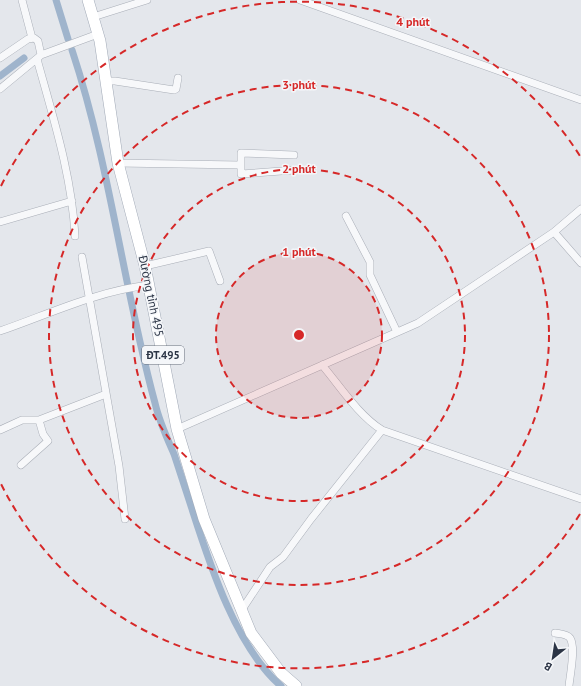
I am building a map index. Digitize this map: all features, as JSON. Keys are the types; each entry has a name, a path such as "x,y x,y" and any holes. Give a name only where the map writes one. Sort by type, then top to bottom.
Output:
{"main road":[{"name":"Đường tỉnh 495","path":"88,0 98,34 118,163 145,266 177,429 204,519 251,633 281,673 296,686"}],"street":[{"path":"22,0 32,38"},
{"path":"93,17 147,0"},
{"path":"300,0 581,100"},
{"path":"0,89 39,57 98,34"},
{"path":"32,38 38,41 39,57 61,147 72,201 75,236"},
{"path":"0,58 32,38"},
{"path":"106,81 115,80 174,90 176,89 178,78"},
{"path":"294,155 241,153 240,165 241,174 295,170"},
{"path":"118,163 240,165"},
{"path":"0,222 72,201"},
{"path":"177,429 418,323 554,232 581,209"},
{"path":"346,216 370,262 370,275 397,332"},
{"path":"554,232 581,262"},
{"path":"145,266 209,251 220,281"},
{"path":"82,257 119,466 125,519"},
{"path":"0,331 90,298 135,286 149,285"},
{"path":"322,365 356,406 375,426 382,430 581,499"},
{"path":"0,430 22,420 39,420 106,394"},
{"path":"21,465 48,441 41,428 39,420"},
{"path":"241,611 263,581 270,567 283,558 316,512 382,430"},
{"path":"555,633 565,635 571,641 573,659 569,686"}],"waterway":[{"path":"56,0 68,39"},
{"path":"72,50 85,93 107,181 134,315 163,429 174,454 207,555 226,604 251,650 265,669 281,686"},
{"path":"0,76 24,58"}]}
